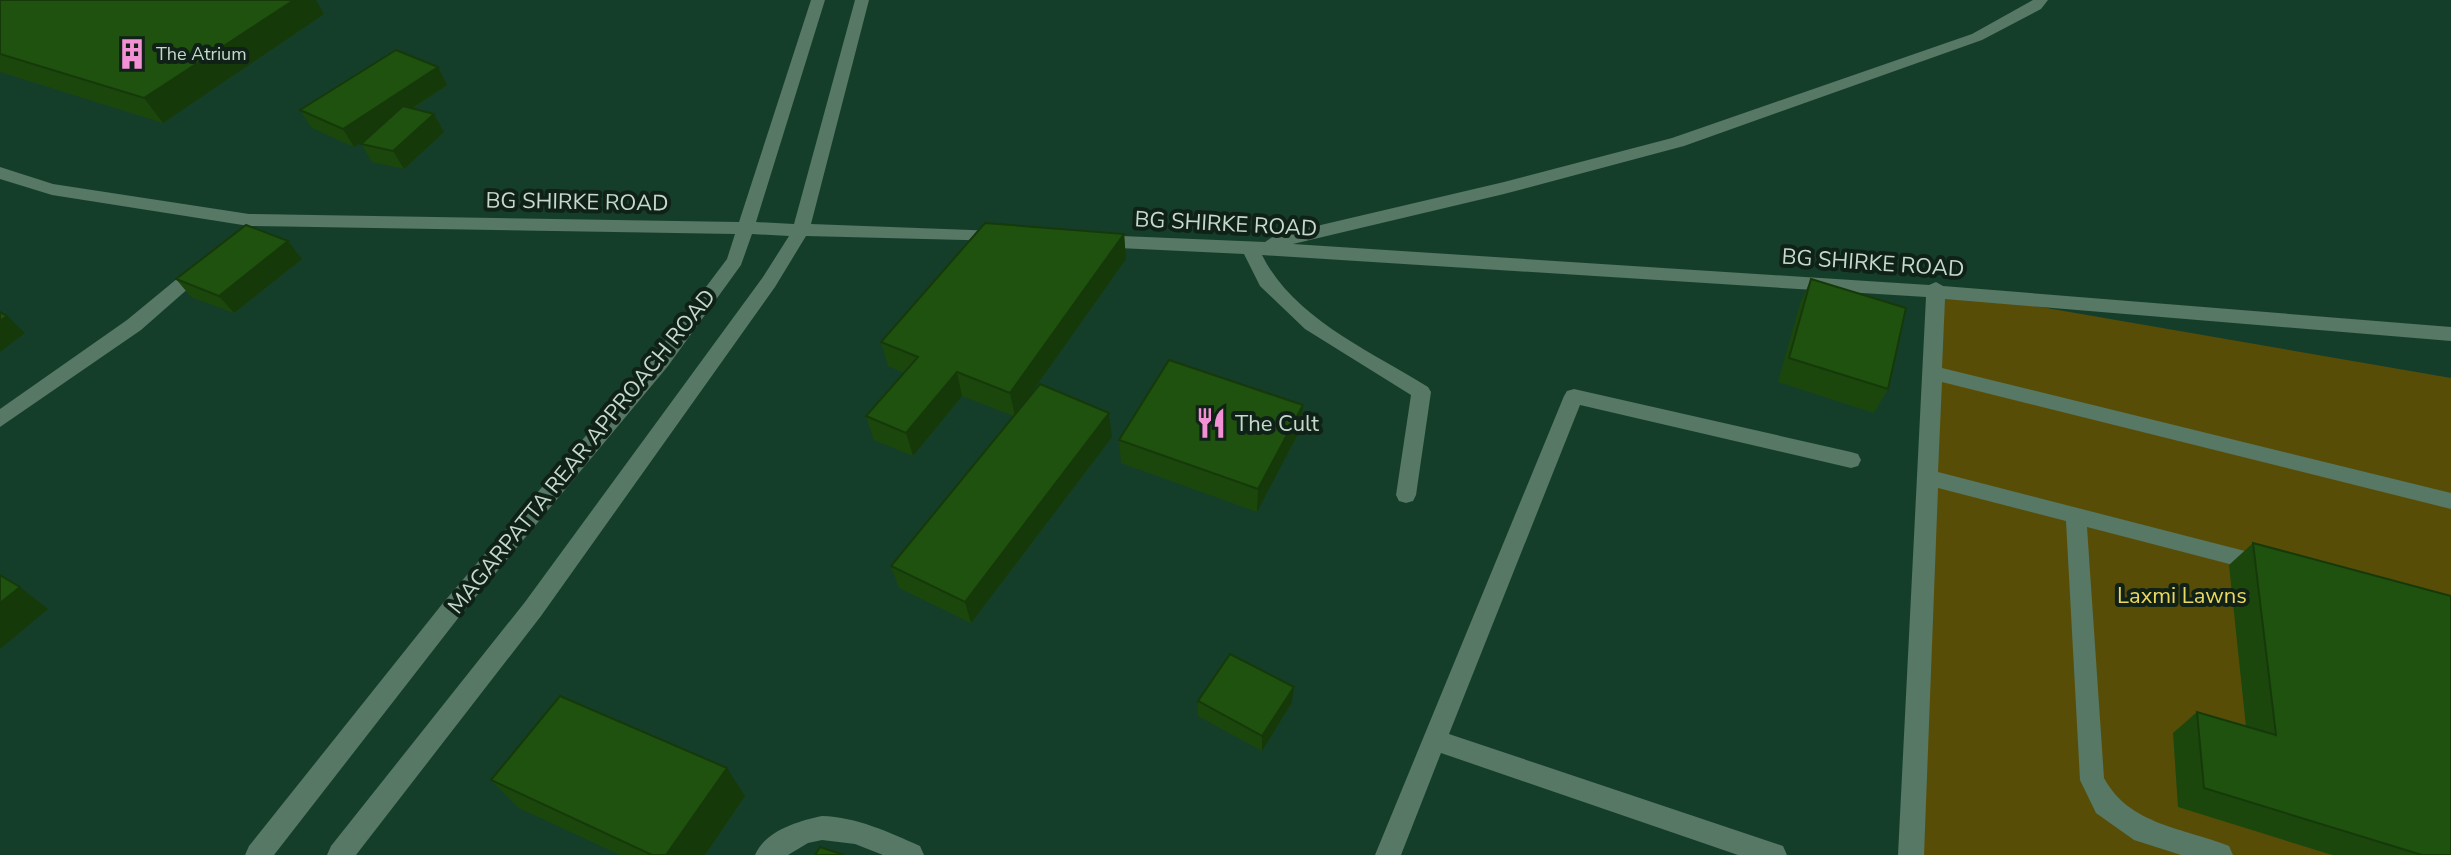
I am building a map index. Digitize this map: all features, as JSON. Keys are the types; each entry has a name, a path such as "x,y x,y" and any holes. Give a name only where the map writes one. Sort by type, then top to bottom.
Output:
{"street":[{"name":"MAGARPATTA REAR APPROACH ROAD","path":"258,855 451,610 661,361 735,261 818,0"},
{"name":"MAGARPATTA REAR APPROACH ROAD","path":"340,855 533,609 769,282 801,230 862,0"},
{"path":"1406,495 1421,392 1312,324 1266,281 1250,247 1504,188 1678,142 1977,37 2036,6 2041,0"},
{"name":"BG SHIRKE ROAD","path":"0,173 52,189 249,220 746,228 1013,238"},
{"path":"0,419 134,325 189,280 249,220"},
{"name":"BG SHIRKE ROAD","path":"1076,240 1250,247 1936,289 2451,334"},
{"path":"1911,855 1936,289"},
{"path":"1933,373 2451,501"},
{"path":"1388,855 1574,396 1851,460"},
{"path":"1927,477 2286,570"},
{"path":"2076,515 2092,780 2105,805 2143,831 2220,855"},
{"path":"1434,740 1774,855"},
{"path":"768,855 781,844 818,825 862,832 911,855"}],"green space":[{"name":"Laxmi Lawns","path":"1936,289 2451,378 2451,855 1911,855"}],"building":[{"name":"The Atrium","path":"1,0 294,0 144,98 0,54"},
{"path":"396,50 438,67 343,129 300,110"},
{"path":"403,106 434,114 393,151 361,144"},
{"path":"985,223 1124,234 1010,393 957,372 906,433 866,416 918,357 881,342"},
{"path":"246,225 288,241 219,296 176,279"},
{"path":"1811,279 1906,308 1888,389 1789,358"},
{"path":"1169,360 1303,405 1258,489 1119,440"},
{"path":"1040,384 1109,413 965,602 891,566"},
{"path":"2253,543 2451,596 2451,855 2422,855 2204,788 2197,712 2276,735"},
{"path":"0,575 20,587 0,603"},
{"path":"1230,654 1294,687 1262,736 1198,701"},
{"path":"560,696 727,768 666,855 652,855 491,780"},
{"path":"820,847 844,855 815,855"}],"place":[{"name":"The Atrium","path":"132,54"},
{"name":"The Cult","path":"1211,423"}]}
